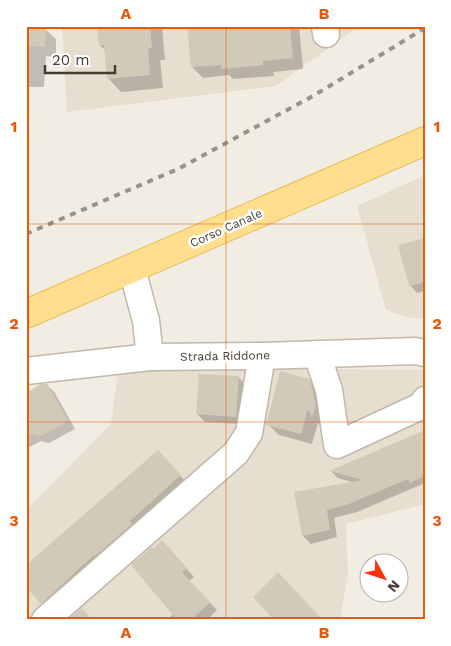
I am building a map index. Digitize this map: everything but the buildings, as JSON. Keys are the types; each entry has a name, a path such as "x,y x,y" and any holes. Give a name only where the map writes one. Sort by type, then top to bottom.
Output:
{"main road":[{"name":"Corso Canale","path":"26,314 425,141"}],"street":[{"path":"132,269 146,321 150,357"},
{"name":"Strada Riddone","path":"26,371 150,357 425,353"},
{"path":"317,354 329,390 337,445 421,406 425,400"},
{"path":"45,620 236,453 249,432 262,356"}],"shaded area":[{"path":"62,26 359,26 276,86 67,112"},
{"path":"425,175 425,318 410,318 386,310 357,206"},
{"path":"247,363 336,369 425,370 425,504 346,524 348,574 340,620 26,620 26,510 111,424 119,366"}],"railway":[{"path":"26,234 178,169 313,96 425,28"}]}
